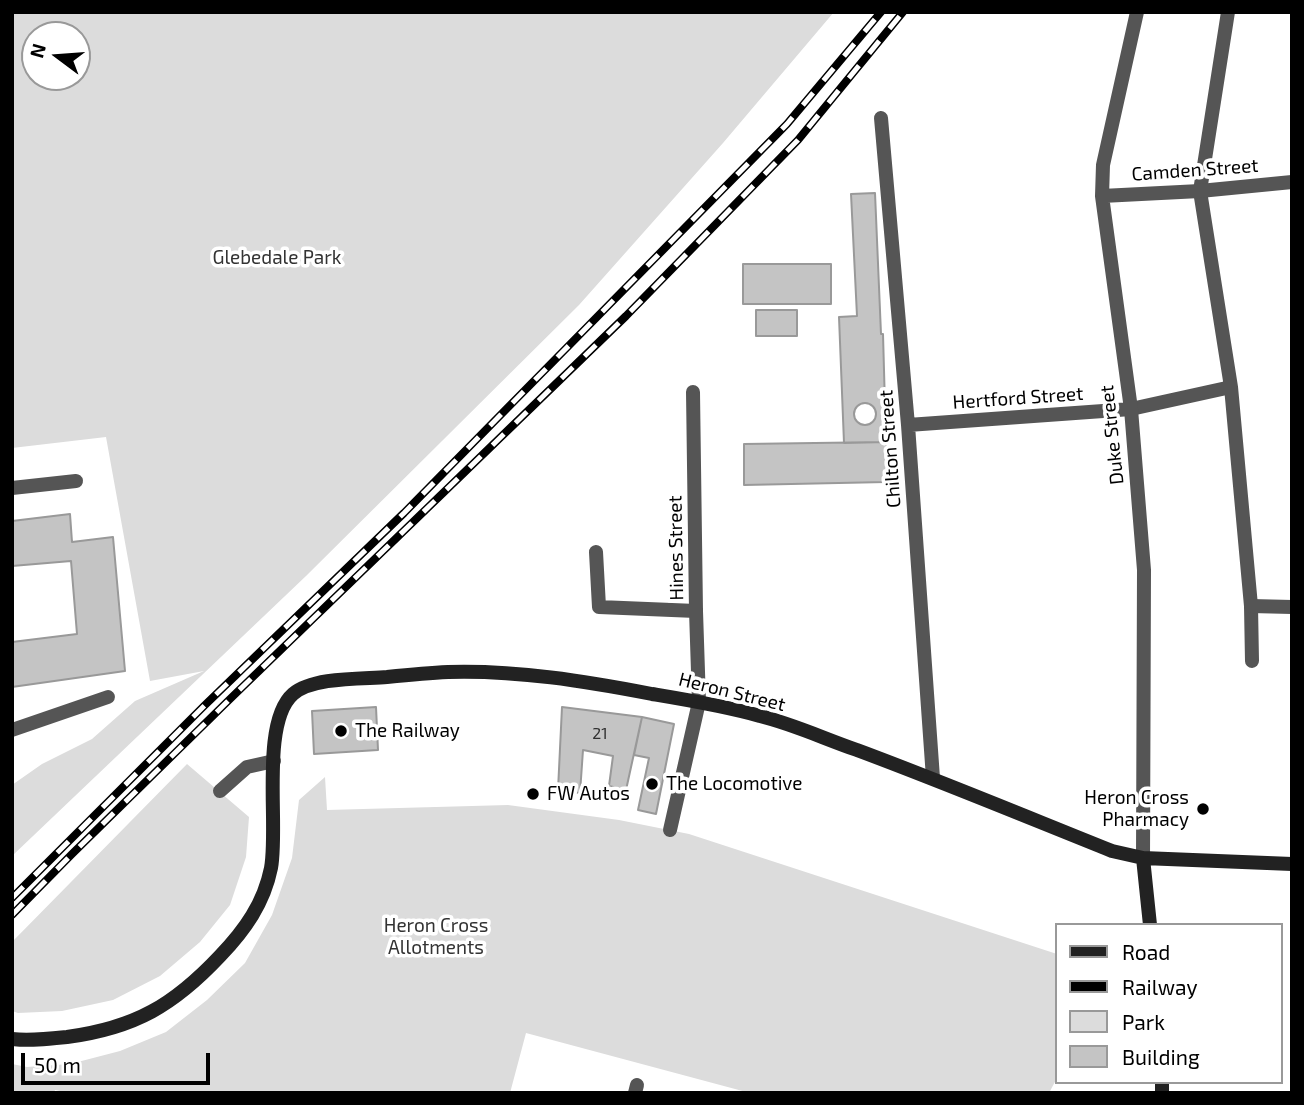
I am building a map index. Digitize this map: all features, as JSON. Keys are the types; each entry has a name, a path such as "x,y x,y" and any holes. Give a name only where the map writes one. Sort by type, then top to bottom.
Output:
{"street":[{"name":"Duke Street","path":"1137,12 1103,165 1102,196 1130,409 1144,570 1143,858"},
{"path":"1228,12 1199,191 1231,387 1251,607 1252,662"},
{"name":"Chilton Street","path":"881,118 908,425 933,778"},
{"name":"Camden Street","path":"1102,196 1199,191 1292,182"},
{"name":"Hertford Street","path":"908,425 1130,409 1231,387"},
{"name":"Hines Street","path":"670,830 699,702 694,392"},
{"path":"12,488 76,481"},
{"path":"596,552 598,607 696,611"},
{"path":"1251,607 1292,607"},
{"name":"Heron Street","path":"274,761 280,715 292,695 304,687 325,682 449,672 525,674 605,685 762,716 933,778 1112,851 1143,858 1292,864"},
{"path":"12,730 108,697"},
{"path":"12,1039 34,1041 92,1034 124,1025 161,1007 191,985 240,935 259,906 271,868 274,761 247,767 219,791"},
{"path":"1143,858 1150,923"}],"green space":[{"name":"Glebedale Park","path":"12,12 834,12 723,143 579,305 306,576 12,856 12,785 42,764 92,739 135,701 204,671 150,681 106,437 12,448"},
{"path":"187,764 249,817 246,857 230,905 200,942 160,976 113,1000 62,1011 12,1011 12,942"},
{"name":"Heron Cross Allotments","path":"325,777 327,810 508,805 619,820 689,834 1056,954 1056,1080 1049,1093 750,1093 526,1033 510,1093 70,1093 55,1090 54,1093 12,1093 12,1064 27,1067 70,1064 120,1051 166,1032 207,1000 245,963 272,915 292,858 299,800"}],"building":[{"path":"875,193 886,442 844,443 839,317 857,316 851,194"},
{"path":"743,264 831,264 831,304 743,304"},
{"path":"756,310 797,310 797,336 756,336"},
{"path":"865,403 875,410 876,414 869,424 865,425 855,418 854,414 861,404"},
{"path":"886,442 886,482 744,485 744,444"},
{"path":"70,514 72,542 113,537 125,671 12,687 12,642 77,634 71,561 12,566 12,521"},
{"path":"376,707 378,750 314,754 312,711"},
{"path":"562,707 642,717 626,790 609,786 613,756 583,750 580,793 558,790"},
{"name":"The Locomotive","path":"642,717 674,724 656,814 638,810 649,758 634,755"}],"railway":[{"path":"12,898 205,705 404,513 787,124 881,12"},
{"path":"12,915 230,699 626,316 798,140 903,12"}],"place":[{"name":"The Railway","path":"341,731"},
{"name":"The Locomotive","path":"652,784"},
{"name":"FW Autos","path":"533,794"},
{"name":"Heron Cross Pharmacy","path":"1203,809"}]}
